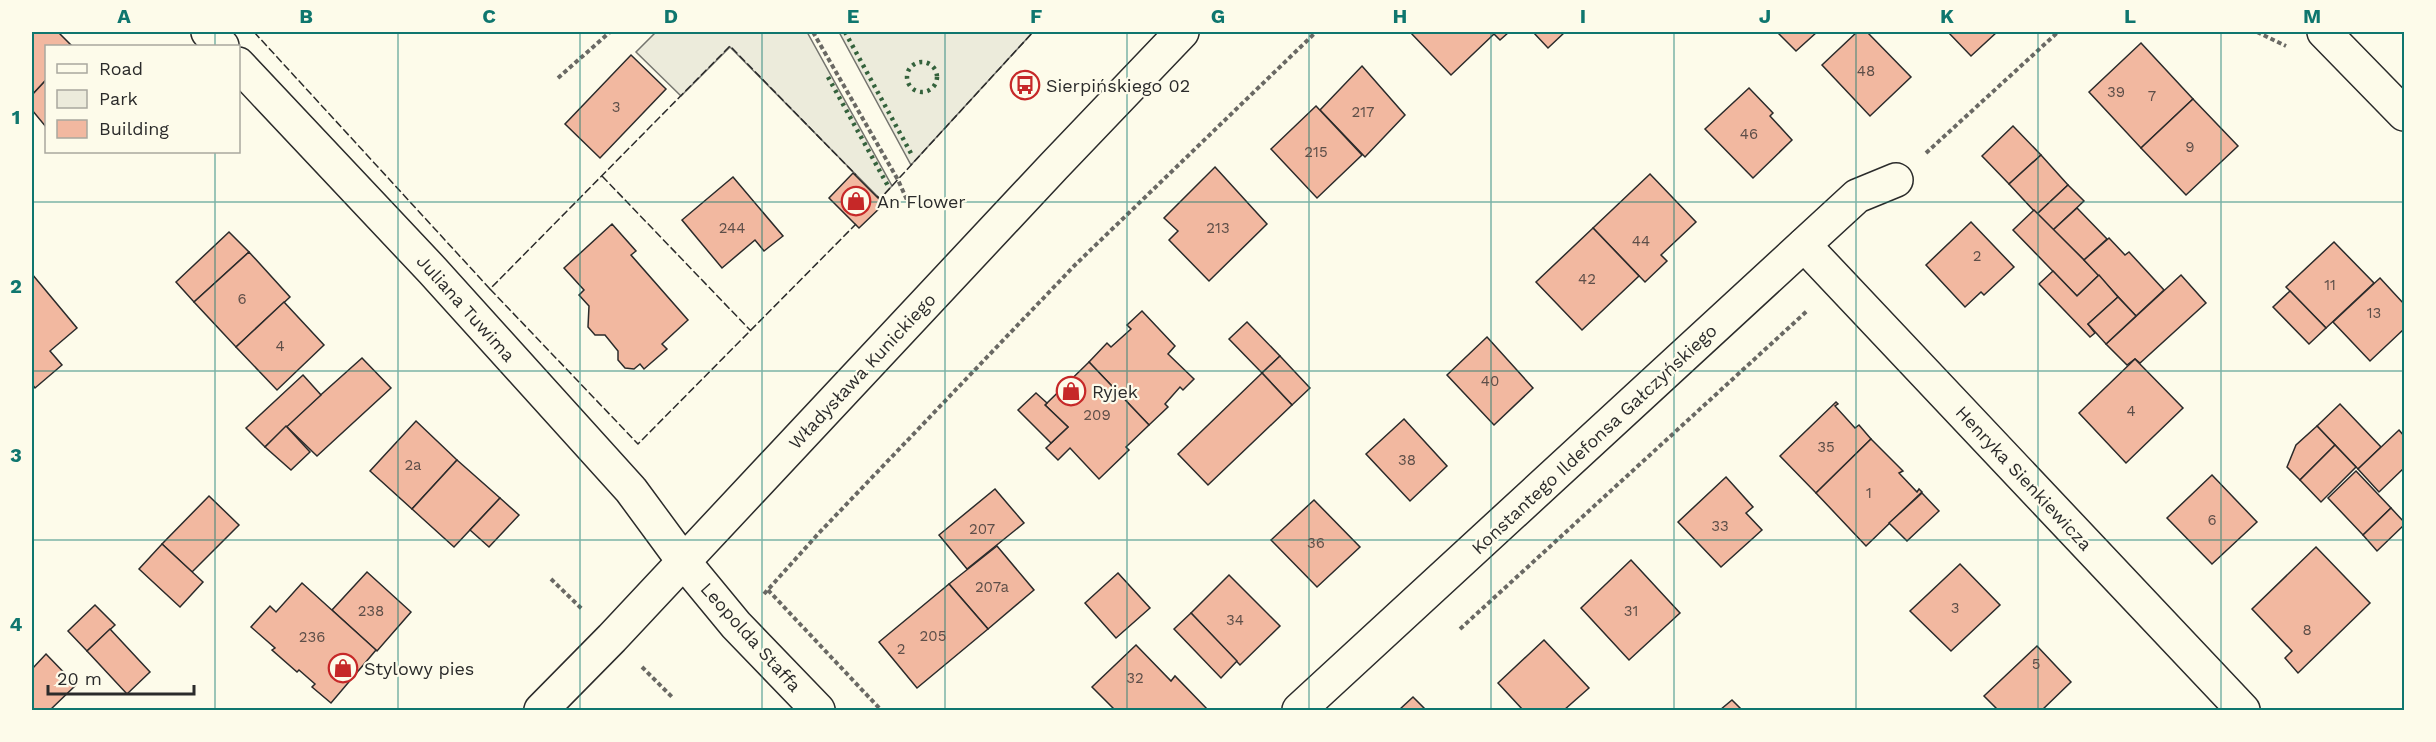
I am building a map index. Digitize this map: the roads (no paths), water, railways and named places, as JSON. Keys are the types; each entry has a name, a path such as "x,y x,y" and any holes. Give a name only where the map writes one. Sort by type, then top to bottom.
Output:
{"street":[{"path":"208,32 221,45"},
{"name":"Władysława Kunickiego","path":"542,711 1182,32"},
{"path":"2325,32 2404,114"},
{"name":"Juliana Tuwima","path":"240,66 432,270 631,490 684,562"},
{"name":"Konstantego Ildefonsa Gałczyńskiego","path":"1299,711 1857,196 1896,180"},
{"name":"Henryka Sienkiewicza","path":"1804,245 2242,711"},
{"name":"Leopolda Staffa","path":"684,562 736,625 818,711"}],"place":[{"name":"Sierpińskiego 02","path":"1025,85"},
{"name":"An Flower","path":"856,201"},
{"name":"Ryjek","path":"1071,391"},
{"name":"Stylowy pies","path":"343,668"}]}
